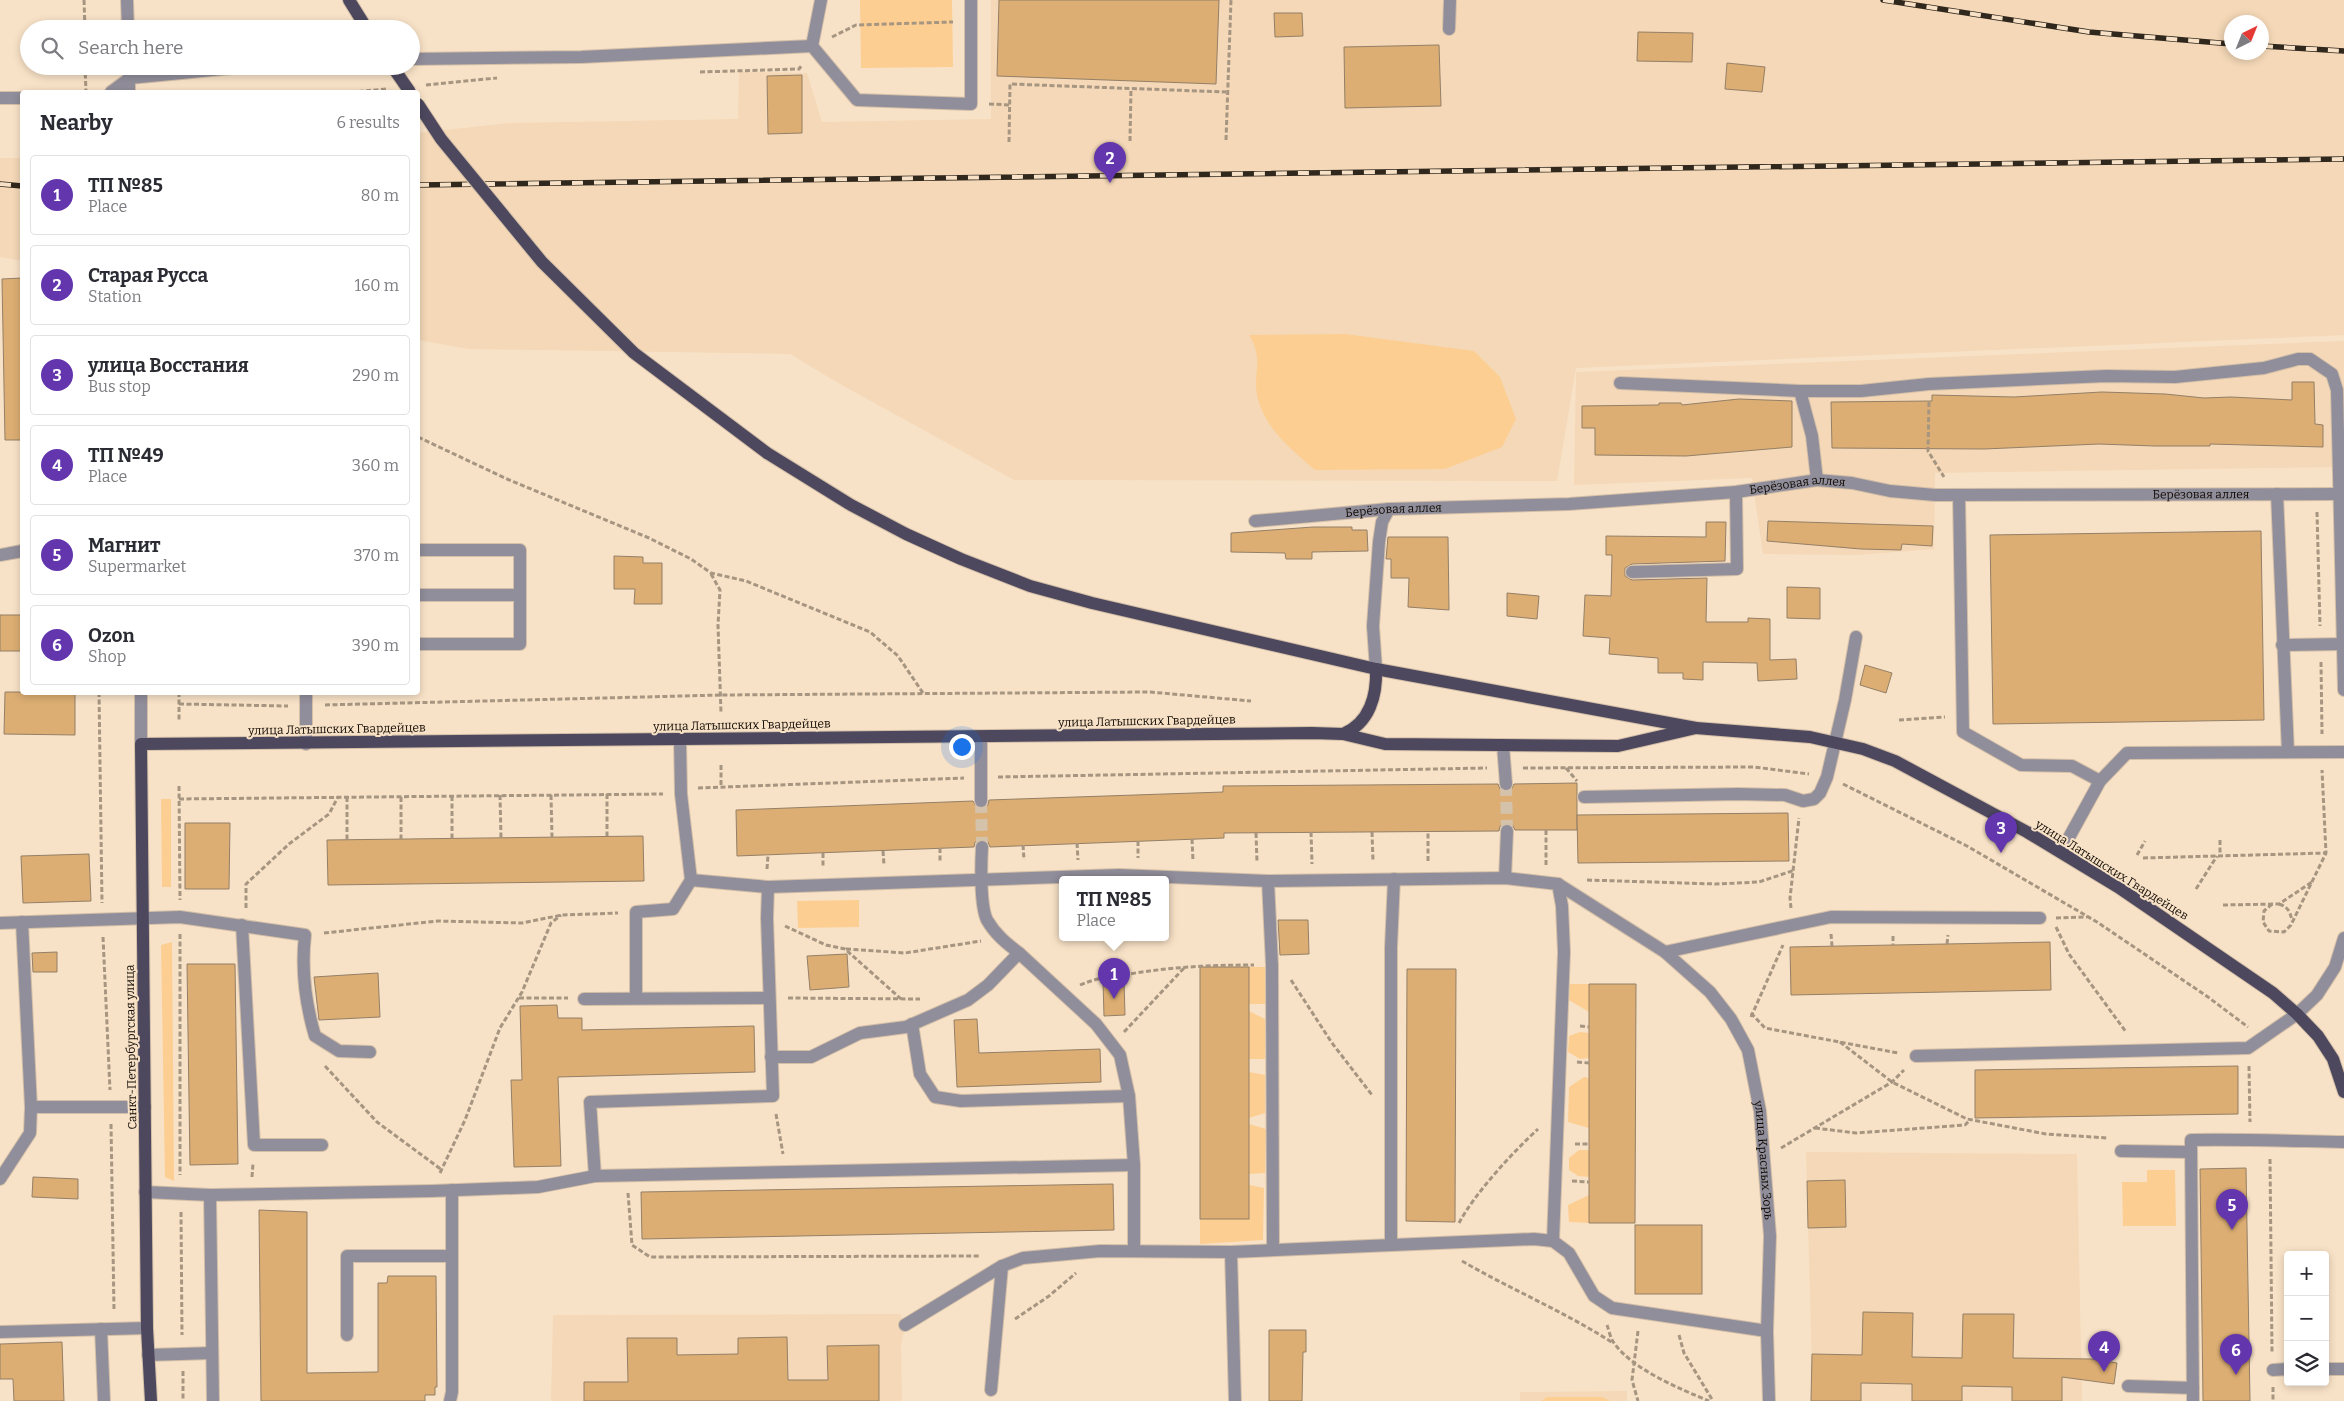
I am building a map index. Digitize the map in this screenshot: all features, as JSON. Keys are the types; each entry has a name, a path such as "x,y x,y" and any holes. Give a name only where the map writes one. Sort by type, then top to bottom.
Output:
{"main road":[{"path":"349,0 361,20"},
{"path":"398,75 409,90"},
{"path":"420,107 441,140 542,262 634,353 766,453 851,505 906,534 961,559 1030,586 1092,603 1376,669 1696,728"},
{"path":"1343,734 1359,724 1372,702 1376,684 1376,669"},
{"name":"улица Латышских Гвардейцев","path":"141,744 1343,734 1385,744 1618,746 1696,728 1775,733 1834,741 1862,748 1895,761 2061,852 2220,955 2273,993 2318,1036 2333,1059 2344,1092"},
{"name":"Санкт-Петербургская улица","path":"141,744 147,1328 151,1401"}],"street":[{"path":"127,0 128,20"},
{"path":"812,46 821,0"},
{"path":"812,46 857,100 971,104 971,0"},
{"path":"1449,29 1450,0"},
{"path":"420,59 581,57 812,46"},
{"path":"113,90 127,75"},
{"path":"129,90 130,75"},
{"path":"0,98 20,98"},
{"path":"1620,383 1800,391 1861,391 1929,384 2106,376 2175,377 2264,368 2310,359 2332,374 2341,389 2339,494 2344,690"},
{"path":"1800,391 1812,436 1817,480"},
{"name":"Берёзовая аллея","path":"1255,521 1389,509 1568,504 1736,492 1817,480 1852,482 1890,492 1959,495 2339,494"},
{"path":"1632,572 1737,569 1736,492"},
{"path":"2277,494 2288,752"},
{"path":"1959,495 1963,732 2021,765 2072,766 2100,781"},
{"path":"1376,669 1373,626 1379,542 1382,522 1389,509"},
{"path":"420,550 520,550 520,644 420,644"},
{"path":"0,555 20,551"},
{"path":"420,595 520,595"},
{"path":"1584,797 1738,794 1785,795 1803,801 1814,799 1820,793 1827,777 1845,700 1856,637"},
{"path":"2282,645 2343,644"},
{"name":"Санкт-Петербургская улица","path":"141,695 141,744"},
{"path":"306,695 306,744"},
{"path":"981,736 981,801"},
{"path":"636,998 636,912 672,909 691,880 681,794 680,739"},
{"path":"1503,745 1506,784"},
{"path":"2061,852 2100,781 2127,753 2344,752"},
{"path":"1505,878 1507,830"},
{"path":"982,847 981,878 986,918 1000,938 1064,993 1096,1024 1120,1055 1129,1096 1134,1165 1134,1251"},
{"path":"691,880 768,887 1059,876"},
{"path":"1073,876 1148,876"},
{"path":"1169,877 1263,880 1505,878 1552,883 1562,906 1564,952 1556,1121 1553,1241"},
{"path":"1391,1244 1391,947 1394,879"},
{"path":"1263,880 1271,959 1273,1249"},
{"name":"улица Красных Зорь","path":"1552,883 1665,952 1710,992 1731,1019 1748,1050 1760,1111 1770,1236 1767,1331 1769,1401"},
{"path":"595,1176 590,1102 772,1096 767,918 768,887"},
{"path":"0,923 180,917 305,935 302,959 305,1002 315,1036 339,1051 370,1052"},
{"path":"1665,952 1831,917 2040,918"},
{"path":"0,1179 30,1133 31,1107 22,922"},
{"path":"244,925 254,1145 322,1145"},
{"path":"1916,1056 2248,1048 2297,1014 2317,995 2335,967 2344,938"},
{"path":"771,1057 811,1057 860,1033 912,1024 968,1000 988,985 1019,953"},
{"path":"584,999 769,998"},
{"path":"912,1024 920,1074 934,1097 961,1101 1129,1096"},
{"path":"31,1107 146,1107"},
{"path":"2193,1401 2191,1140 2250,1139 2344,1142"},
{"path":"2121,1151 2191,1152"},
{"path":"145,1192 180,1192 210,1195 432,1191 538,1187 595,1176 786,1170 1134,1165"},
{"path":"450,1401 452,1392 452,1190"},
{"path":"210,1195 213,1401"},
{"path":"904,1325 1002,1266 1023,1258 1100,1251 1231,1252 1534,1239 1553,1241 1569,1253 1594,1296 1612,1308 1767,1331"},
{"path":"1231,1252 1235,1401"},
{"path":"347,1335 347,1256 452,1256"},
{"path":"991,1390 1002,1266"},
{"path":"0,1332 147,1328"},
{"path":"101,1329 104,1401"},
{"path":"148,1355 212,1353"},
{"path":"2273,1370 2284,1369"},
{"path":"2329,1369 2344,1369"},
{"path":"2128,1386 2193,1388"}],"path":[{"path":"84,0 84,20"},
{"path":"1226,140 1226,92 1231,0"},
{"path":"812,46 856,25 971,22"},
{"path":"85,75 86,90"},
{"path":"1009,142 1010,84 1226,92"},
{"path":"1130,89 1130,141"},
{"path":"1929,384 1928,450 1937,468 1959,495"},
{"path":"420,438 507,478 649,538 692,559 711,573 746,581 870,632 898,656 923,694"},
{"path":"2272,904 2264,911 2262,922 2269,931 2284,932 2292,921 2326,853 2322,752 2318,494"},
{"path":"711,573 720,590 718,625 722,696 721,713"},
{"path":"179,704 306,706 722,696 1150,692 1251,701"},
{"path":"99,695 102,920 111,1107 114,1328"},
{"path":"179,695 179,720"},
{"path":"1899,720 1963,716"},
{"path":"721,765 721,787"},
{"path":"179,798 681,794 698,788 981,778 1505,768 1754,767 1827,777 1967,846 2088,917 2248,1025 2250,1139"},
{"path":"179,786 180,1192 183,1401"},
{"path":"607,794 607,836"},
{"path":"500,795 500,838"},
{"path":"551,795 552,837"},
{"path":"452,796 452,838"},
{"path":"244,925 246,884 289,844 330,814 338,797"},
{"path":"346,797 347,840"},
{"path":"400,797 401,839"},
{"path":"1748,1050 1751,1013 1792,924 1790,898 1796,836 1803,801"},
{"path":"1546,830 1552,883 1573,879 1664,884 1759,882 1794,870"},
{"path":"1427,879 1428,831"},
{"path":"1311,832 1312,880"},
{"path":"1372,832 1374,879"},
{"path":"1256,833 1263,880"},
{"path":"2196,889 2218,856 2220,840"},
{"path":"2137,854 2145,841"},
{"path":"2143,858 2326,853"},
{"path":"2279,904 2312,882"},
{"path":"2223,904 2279,904 2286,907 2291,913 2292,921"},
{"path":"305,935 438,921 522,923 562,915 636,912"},
{"path":"432,1191 465,1120 500,1028 518,998 551,923 562,915"},
{"path":"2088,917 2051,918 2069,954 2116,1020 2144,1050"},
{"path":"767,918 826,945 845,949 905,953 1000,938"},
{"path":"845,949 901,999"},
{"path":"1064,993 1093,979 1185,966 1271,959 1298,989 1332,1043 1374,1097"},
{"path":"1112,1044 1185,966"},
{"path":"518,998 584,999"},
{"path":"769,998 930,1000"},
{"path":"1743,1009 1751,1013 1765,1028 1916,1056"},
{"path":"315,1036 322,1062 377,1122 442,1170"},
{"path":"1840,1042 1892,1082 1970,1120 2046,1134 2111,1138"},
{"path":"1764,1157 1892,1082 1916,1056"},
{"path":"772,1096 786,1170"},
{"path":"1814,1128 1856,1133 1965,1125 1970,1120"},
{"path":"1556,1121 1541,1127 1525,1141 1465,1212 1448,1242 1459,1258 1495,1280 1582,1323 1613,1342 1633,1362 1680,1388 1709,1401"},
{"path":"2270,1141 2273,1401"},
{"path":"252,1194 254,1145"},
{"path":"626,1175 632,1244 650,1257 988,1256 1002,1266"},
{"path":"996,1332 1049,1296 1100,1251"},
{"path":"1603,1302 1605,1319 1613,1342"},
{"path":"1638,1401 1632,1380 1641,1313"},
{"path":"1674,1318 1684,1353 1713,1401"}],"shaded area":[{"path":"860,0 952,0 953,67 861,68"},
{"path":"991,0 2344,0 2344,335 1576,368 1557,481 1014,480 833,380 790,354 469,349 420,340 420,133 509,123 738,119 739,72 807,73 822,122 991,119"},
{"path":"0,158 20,158 20,261 0,257"},
{"path":"1345,334 1474,351 1500,377 1516,419 1502,447 1445,469 1315,470 1280,437 1266,418 1257,395 1257,358 1249,335"},
{"path":"2344,341 2344,467 1935,473 1934,549 1858,555 1763,554 1752,478 1574,485 1576,372"},
{"path":"161,799 171,799 171,887 162,887"},
{"path":"859,900 859,927 798,928 797,901"},
{"path":"172,942 174,1181 165,1177 161,945"},
{"path":"1249,967 1265,967 1265,1004 1249,1004"},
{"path":"1570,984 1589,984 1589,1012 1569,1000"},
{"path":"1249,1011 1265,1019 1265,1059 1249,1059"},
{"path":"1580,1032 1589,1033 1589,1058 1580,1059 1568,1052 1569,1036"},
{"path":"1249,1072 1265,1075 1265,1113 1249,1118"},
{"path":"1584,1077 1589,1078 1589,1128 1568,1122 1569,1087"},
{"path":"1249,1124 1266,1129 1265,1173 1249,1174"},
{"path":"1579,1150 1589,1150 1589,1177 1578,1176 1569,1170 1569,1158"},
{"path":"1806,1152 2077,1154 2082,1401 1813,1401"},
{"path":"2147,1170 2175,1170 2176,1226 2123,1226 2122,1182 2147,1182"},
{"path":"1249,1185 1264,1188 1263,1240 1200,1244 1200,1219 1249,1219"},
{"path":"1589,1195 1589,1223 1569,1222 1568,1205"},
{"path":"900,1314 905,1325 901,1345 902,1401 551,1401 553,1315"},
{"path":"1627,1391 1627,1401 1520,1401 1520,1392"},
{"path":"1547,1397 1602,1397 1610,1401 1541,1401"}],"building":[{"path":"999,0 1219,0 1216,84 997,76"},
{"path":"1274,13 1302,13 1303,36 1275,37"},
{"path":"1638,32 1693,33 1692,62 1637,61"},
{"path":"1439,45 1441,106 1345,108 1344,47"},
{"path":"1727,63 1765,67 1762,92 1725,89"},
{"path":"802,75 802,133 768,134 767,76"},
{"path":"20,278 20,440 5,440 2,279"},
{"path":"2292,382 2314,382 2315,424 2323,425 2323,447 2099,444 1984,449 1832,448 1831,402 1932,401 1932,395 2014,397 2102,392 2165,394 2204,398 2231,397 2292,400"},
{"path":"1739,399 1792,401 1792,447 1686,456 1595,455 1595,428 1582,428 1582,406 1659,405 1659,403 1681,403 1682,405"},
{"path":"1768,521 1933,526 1932,546 1902,544 1901,550 1861,549 1767,541"},
{"path":"1706,522 1726,522 1725,561 1632,564 1625,568 1625,576 1632,580 1707,578 1706,622 1748,622 1748,618 1770,619 1770,660 1796,659 1797,679 1758,681 1757,663 1703,662 1703,680 1683,679 1683,673 1658,673 1658,658 1609,654 1610,638 1583,636 1585,595 1611,596 1612,555 1606,555 1606,536 1706,537"},
{"path":"1313,527 1352,527 1352,530 1367,530 1368,551 1312,552 1312,559 1286,559 1285,553 1231,552 1231,533"},
{"path":"2261,531 2264,720 1993,724 1990,535"},
{"path":"1388,537 1448,537 1449,610 1408,607 1409,578 1391,578 1391,559 1386,559"},
{"path":"614,556 643,557 643,563 662,563 662,604 634,604 635,589 614,589"},
{"path":"1787,587 1820,588 1820,619 1787,618"},
{"path":"1507,593 1539,596 1537,619 1507,616"},
{"path":"0,615 20,615 20,651 0,651"},
{"path":"1865,665 1892,673 1886,693 1860,685"},
{"path":"5,692 20,692 20,695 75,695 75,735 4,734"},
{"path":"1577,783 1577,830 1515,830 1512,824 1507,823 1500,826 1499,831 1224,833 1224,838 990,847 987,840 982,839 975,842 974,847 737,856 736,810 973,801 977,808 981,809 988,805 989,800 1223,792 1223,786 1498,784 1500,789 1506,792 1511,790 1514,784"},
{"path":"1788,813 1789,861 1578,863 1577,815"},
{"path":"185,823 230,823 229,889 185,889"},
{"path":"643,836 644,881 328,885 327,840"},
{"path":"89,854 91,901 23,903 21,856"},
{"path":"1278,920 1308,920 1309,954 1280,955"},
{"path":"2050,942 2051,990 1791,995 1790,947"},
{"path":"57,952 57,972 33,972 32,953"},
{"path":"847,954 849,987 810,990 807,956"},
{"path":"187,964 235,964 238,1164 190,1165"},
{"path":"1200,967 1249,967 1249,1219 1200,1219"},
{"path":"1407,969 1456,969 1455,1222 1406,1221"},
{"path":"378,973 380,1017 319,1020 314,977"},
{"path":"1124,981 1125,1015 1104,1016 1103,982"},
{"path":"1589,984 1636,984 1635,1223 1589,1223"},
{"path":"557,1005 558,1018 582,1018 582,1030 754,1026 755,1072 558,1077 561,1166 514,1167 511,1080 522,1080 520,1006"},
{"path":"977,1019 979,1053 1100,1049 1101,1082 957,1087 954,1020"},
{"path":"2238,1066 2238,1114 1975,1118 1975,1070"},
{"path":"2246,1168 2250,1401 2203,1401 2200,1169"},
{"path":"33,1177 78,1179 78,1199 32,1197"},
{"path":"1845,1180 1846,1227 1808,1228 1807,1181"},
{"path":"1113,1184 1114,1230 642,1239 641,1192"},
{"path":"259,1210 307,1212 307,1373 378,1372 378,1283 387,1283 388,1276 436,1276 437,1387 435,1387 435,1395 425,1395 425,1401 261,1401"},
{"path":"1635,1225 1702,1225 1702,1294 1635,1294"},
{"path":"1863,1312 1913,1313 1912,1357 1962,1358 1963,1314 2014,1314 2013,1358 2092,1359 2117,1363 2114,1384 2062,1377 2062,1401 2012,1401 2012,1387 1962,1386 1962,1401 1912,1401 1912,1384 1861,1383 1861,1401 1811,1401 1812,1354 1862,1355"},
{"path":"1269,1330 1306,1330 1306,1352 1303,1352 1302,1401 1269,1401"},
{"path":"787,1337 788,1380 828,1380 827,1346 879,1345 879,1401 584,1401 584,1382 628,1382 627,1338 677,1338 677,1355 738,1354 738,1338"},
{"path":"62,1342 64,1401 14,1401 13,1379 0,1379 0,1344"}],"tunnel":[{"path":"1506,784 1507,831"},
{"path":"981,801 982,847"}],"railway":[{"path":"1883,0 2089,32 2224,43"},
{"path":"2269,46 2344,51"},
{"path":"420,185 2344,159"},
{"path":"0,184 20,186"}],"place":[{"name":"Старая Русса","path":"1110,183"},
{"name":"улица Восстания","path":"2001,853"},
{"name":"ТП №85","path":"1114,999"},
{"name":"Магнит","path":"2232,1230"},
{"name":"ТП №49","path":"2104,1372"},
{"name":"Ozon","path":"2236,1375"}]}
